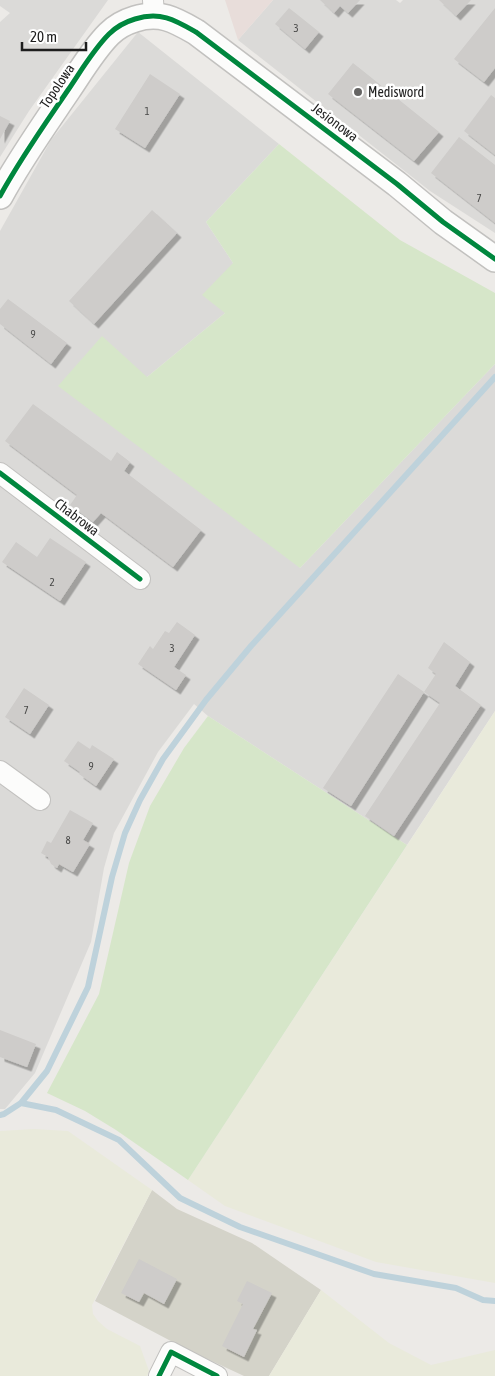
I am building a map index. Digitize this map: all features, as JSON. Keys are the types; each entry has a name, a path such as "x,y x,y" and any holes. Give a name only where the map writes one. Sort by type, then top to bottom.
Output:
{"street":[{"name":"Topolowa","path":"0,196 44,125 108,35 118,26 154,8"},
{"name":"Jesionowa","path":"154,8 196,32 390,178 443,222 495,259"},
{"name":"Chabrowa","path":"0,473 140,578"},
{"path":"0,771 40,800"},
{"path":"159,1376 171,1352 217,1376"}],"shaded area":[{"path":"0,0 108,0 29,111 0,157 0,22 10,13 0,6"},
{"path":"225,0 273,0 238,40"},
{"path":"273,0 396,0 400,3 403,0 495,0 495,233 430,191 238,40"},
{"path":"138,32 279,144 206,222 233,263 225,313 147,377 300,568 495,364 495,711 407,845 208,716 194,704 158,752 114,833 104,868 91,942 35,1073 5,1109 0,1109 0,231 51,140"},
{"path":"495,711 495,1283 376,1262 225,1206 188,1180"},
{"path":"34,1129 68,1131 152,1190 92,1305 93,1314 107,1329 140,1346 149,1371 147,1376 0,1376 0,1131"},
{"path":"152,1190 177,1209 252,1243 321,1290 269,1376 244,1376 186,1349 95,1301"},
{"path":"321,1290 389,1343 431,1365 495,1350 495,1376 269,1376"}],"green space":[{"path":"279,144 400,240 495,293 495,364 300,568 58,386 102,336 147,377 225,313 202,295 233,263 206,222"},
{"path":"208,716 407,845 188,1180 116,1130 85,1111 47,1093 99,994 129,863 150,806 184,748"}],"building":[{"path":"320,0 360,0 348,13 340,6 334,13"},
{"path":"439,0 471,0 456,16"},
{"path":"289,8 319,32 305,49 275,24"},
{"path":"495,8 495,68 484,82 454,59"},
{"path":"353,63 439,132 414,161 328,94"},
{"path":"150,74 180,94 145,148 115,129"},
{"path":"491,95 495,98 495,155 464,131"},
{"path":"0,116 10,121 0,139"},
{"path":"459,137 495,165 495,223 431,173"},
{"path":"152,210 177,233 94,324 69,301"},
{"path":"8,299 67,343 51,364 0,324 0,309"},
{"path":"33,404 111,461 117,452 130,462 124,471 201,530 173,567 101,513 93,522 70,505 77,495 5,441"},
{"path":"50,538 86,562 60,601 2,562 16,542 37,557"},
{"path":"177,622 195,635 174,667 186,675 176,690 138,664 150,646 153,649 165,631 169,633"},
{"path":"444,642 470,662 455,686 481,705 394,836 365,816 440,703 424,692 436,674 428,668"},
{"path":"398,674 424,692 351,806 323,788"},
{"path":"24,688 49,705 30,734 5,717"},
{"path":"78,741 90,749 92,745 114,759 96,786 64,761"},
{"path":"70,810 93,823 83,840 90,844 73,872 59,864 57,868 51,864 48,857 41,853 47,841 51,843"},
{"path":"0,1030 36,1044 27,1067 0,1057"},
{"path":"139,1259 177,1279 164,1304 144,1293 139,1302 121,1293"},
{"path":"247,1281 272,1293 253,1329 257,1330 244,1357 222,1346 243,1304 237,1301"}],"waterway":[{"path":"0,1115 21,1103 47,1071 88,987 112,877 125,833 140,800 163,759 206,700 251,646 495,377"},
{"path":"21,1103 56,1110 119,1140 180,1198 240,1227 374,1274 456,1288 483,1300 495,1301"}],"cycle path":[{"path":"0,196 33,142 103,40 121,25 135,19 160,16 196,32 397,184 443,222 495,259"},
{"path":"0,473 140,579"},
{"path":"159,1376 171,1352 217,1376"}],"place":[{"name":"Medisword","path":"358,92"}]}
